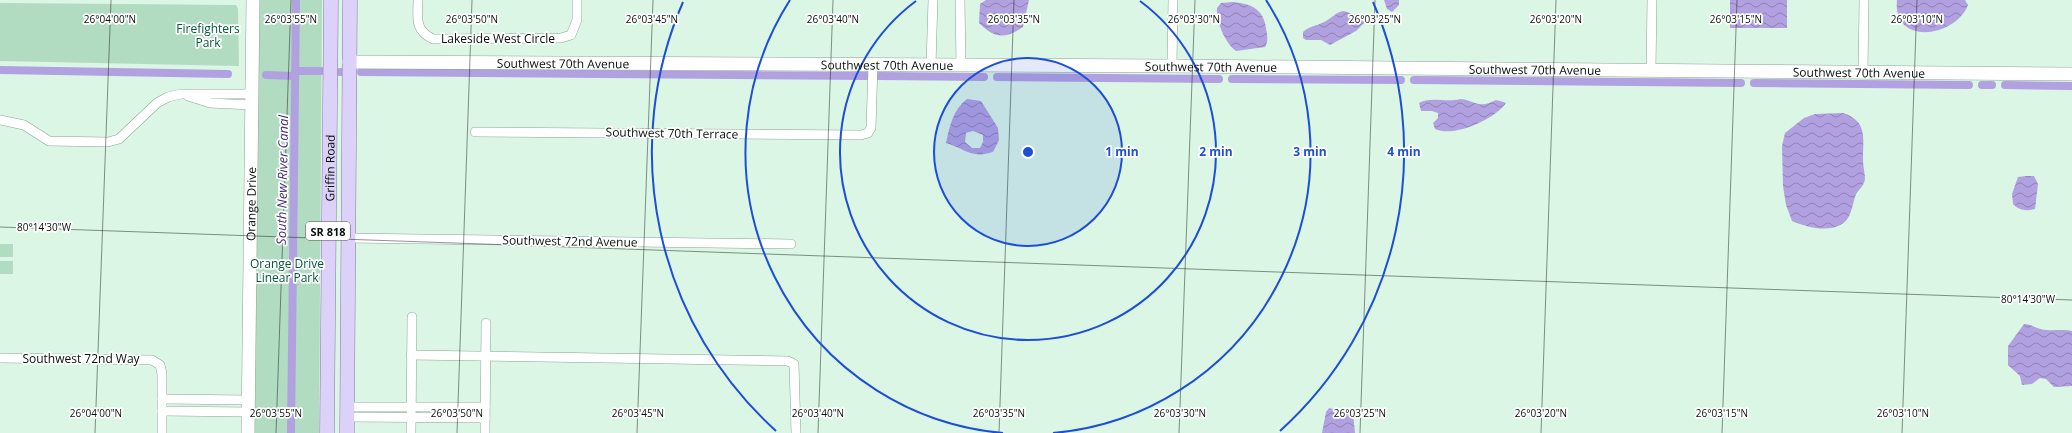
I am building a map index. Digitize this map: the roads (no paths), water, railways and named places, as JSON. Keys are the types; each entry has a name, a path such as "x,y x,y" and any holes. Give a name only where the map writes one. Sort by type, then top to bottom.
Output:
{"main road":[{"name":"Griffin Road","path":"327,433 331,0"},
{"name":"Griffin Road","path":"347,433 350,0"},
{"path":"330,28 340,54 349,62"},
{"path":"330,73 340,76 349,92"}],"street":[{"name":"Orange Drive","path":"248,433 253,0"},
{"name":"Lakeside West Circle","path":"418,0 418,26 424,35 433,39 561,38 571,35 577,20 577,0"},
{"path":"931,65 933,0"},
{"path":"960,0 961,65"},
{"path":"1172,66 1173,0"},
{"path":"1651,71 1652,0"},
{"path":"1864,0 1864,73"},
{"name":"Southwest 70th Avenue","path":"349,62 1172,66 2072,74"},
{"name":"Southwest 70th Terrace","path":"475,132 868,134 871,128 873,64"},
{"path":"0,120 24,125 49,141 108,142 119,139 162,100 181,94 210,103 252,99"},
{"name":"Southwest 72nd Avenue","path":"348,238 791,244"},
{"path":"411,433 412,317"},
{"path":"485,433 486,323"},
{"path":"411,355 788,361 794,364 796,433"},
{"name":"Southwest 72nd Way","path":"0,358 146,358 160,365 162,399"},
{"path":"162,433 162,399 248,406"},
{"path":"162,411 248,406"},
{"path":"347,412 411,406 485,407"},
{"path":"347,412 411,418 485,418"}],"water":[{"path":"986,0 1029,0 1023,27 1011,34 1000,36 990,32 979,23 980,4"},
{"path":"1384,0 1399,0 1399,5 1392,12 1387,9"},
{"path":"1730,0 1787,0 1787,28 1730,28"},
{"path":"1897,0 1965,0 1968,5 1961,16 1951,25 1939,30 1926,32 1914,30 1904,25 1898,15"},
{"path":"1233,2 1251,6 1262,16 1267,36 1265,47 1236,51 1228,43 1218,19 1217,8 1221,3"},
{"path":"1344,11 1361,17 1365,22 1356,31 1330,45 1321,40 1306,40 1303,38 1303,32 1305,30"},
{"path":"967,99 981,101 998,128 999,140 993,152 974,154 946,143 955,113","holes":["973,131 983,135 983,142 980,148 972,148 965,142 966,133"]},
{"path":"1460,99 1482,104 1494,100 1506,103 1501,109 1484,121 1463,129 1443,131 1435,129 1433,123 1438,118 1438,113 1432,111 1421,111 1419,103 1428,100"},
{"path":"1843,113 1851,116 1857,121 1862,131 1863,138 1865,179 1856,195 1851,212 1842,224 1836,227 1824,229 1810,227 1792,221 1786,205 1783,186 1782,146 1785,133 1804,118 1815,114"},
{"path":"2034,176 2038,184 2035,209 2023,210 2013,204 2012,194 2018,177"},
{"path":"2024,324 2043,330 2072,331 2072,386 2054,387 2046,379 2040,378 2032,384 2022,385 2020,376 2008,365 2008,346"},
{"path":"1329,408 1353,413 1355,433 1322,433 1326,412"}],"waterway":[{"name":"South New River Canal","path":"291,433 296,0"},
{"path":"0,70 228,74"},
{"path":"295,71 321,71"},
{"path":"361,72 866,76"},
{"path":"266,75 295,76"},
{"path":"879,76 984,77"},
{"path":"997,77 1219,79"},
{"path":"1232,79 1401,80"},
{"path":"1414,80 1741,83"},
{"path":"1754,83 1969,85"},
{"path":"1982,85 1992,85"},
{"path":"2005,85 2072,86"}],"park label":[{"name":"Firefighters Park","path":"208,35"},
{"name":"Orange Drive Linear Park","path":"287,270"}]}
